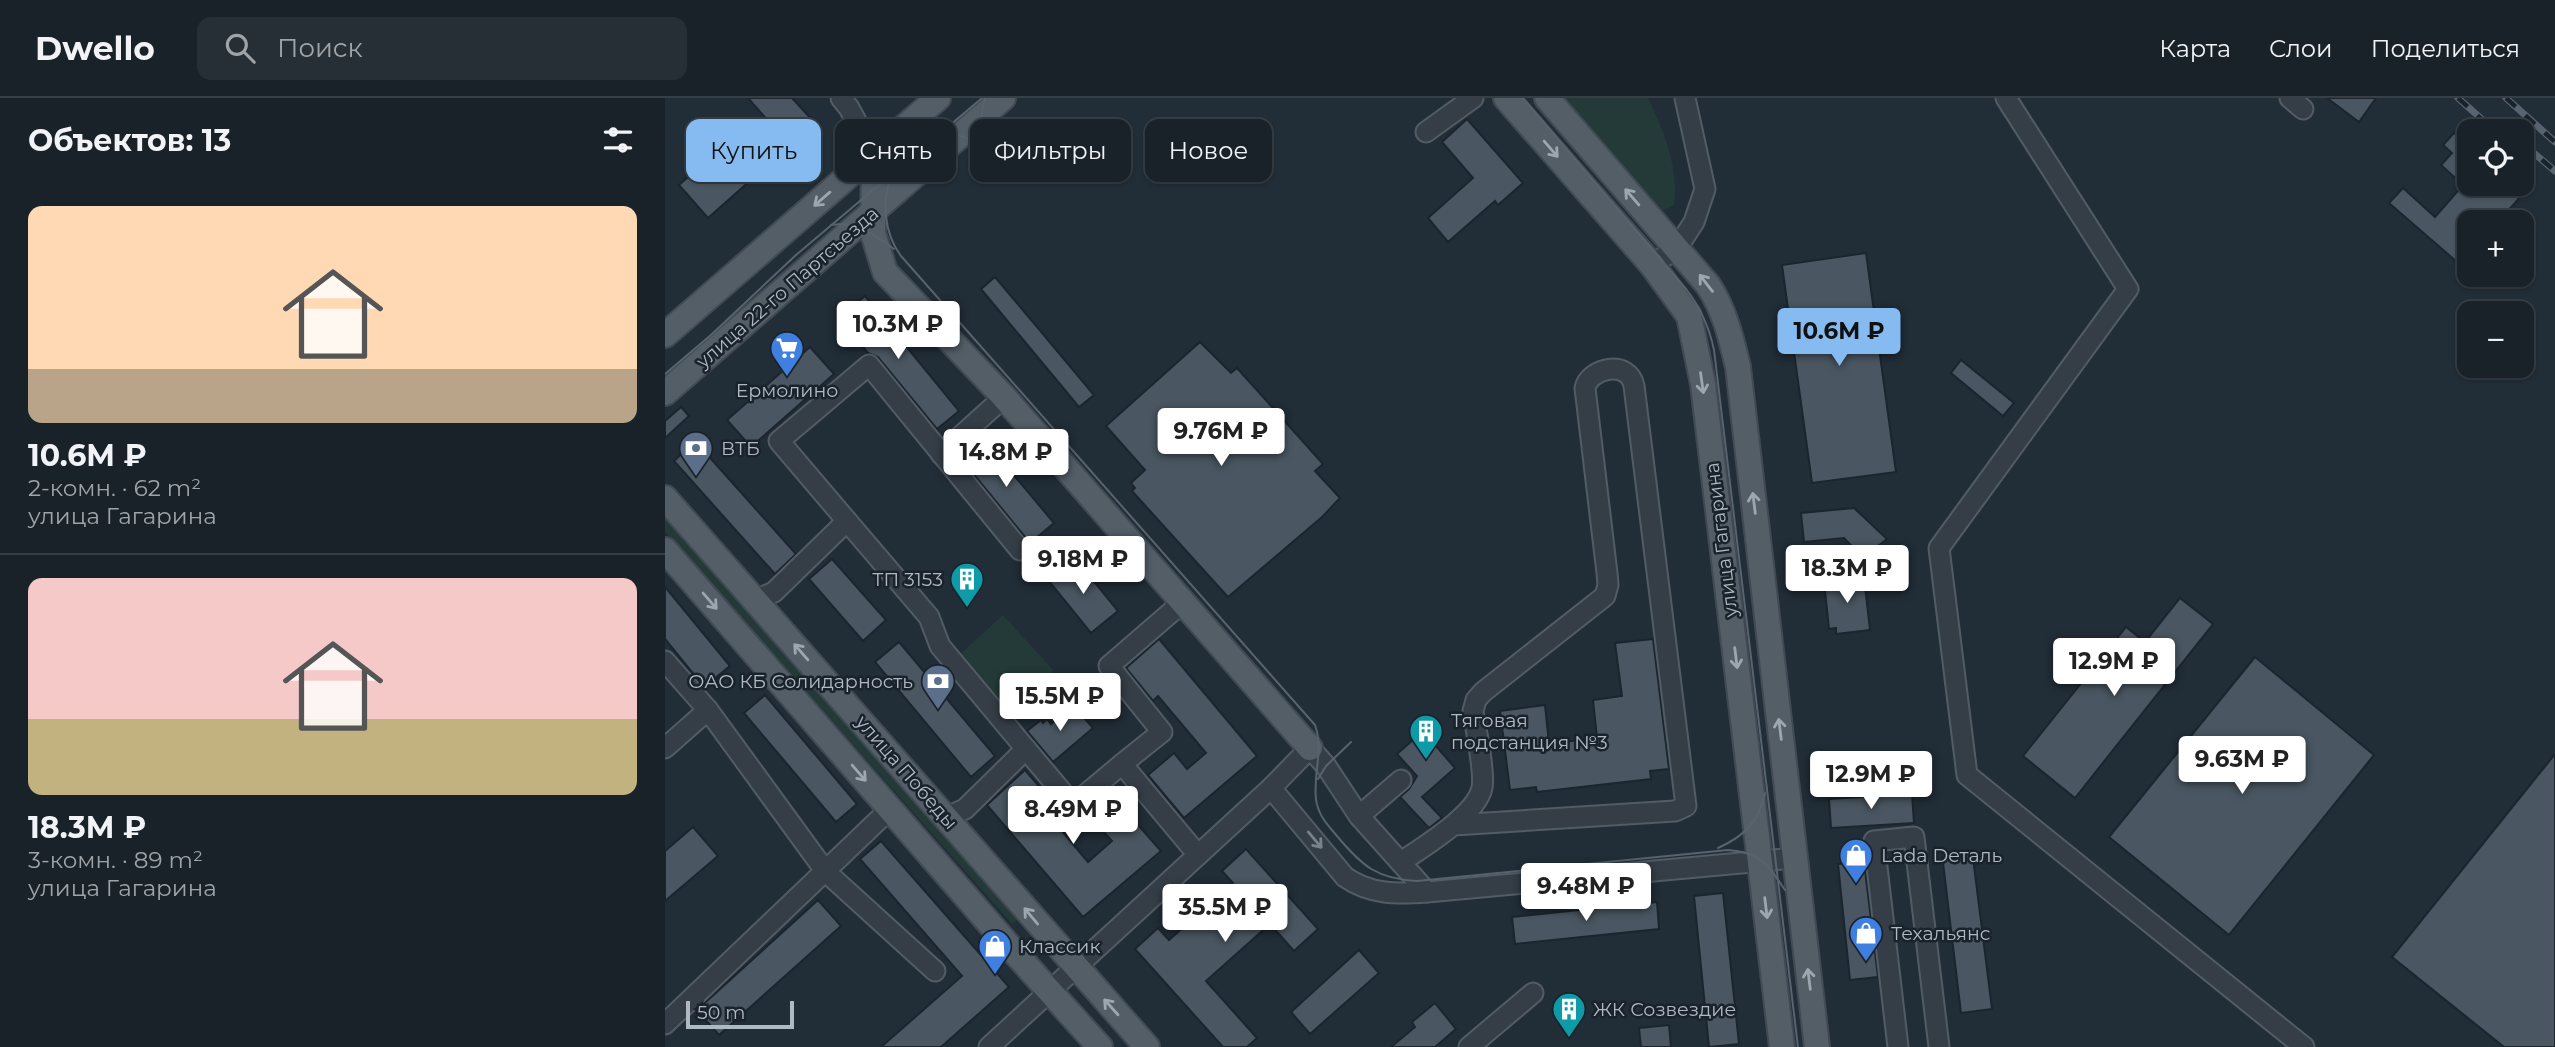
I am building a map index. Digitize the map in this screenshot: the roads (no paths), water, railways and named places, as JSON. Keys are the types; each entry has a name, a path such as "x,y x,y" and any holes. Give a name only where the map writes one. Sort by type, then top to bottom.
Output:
{"main road":[{"path":"915,119 939,98"},
{"name":"улица 22-го Партсъезда","path":"665,393 1003,98"},
{"name":"улица Гагарина","path":"1506,98 1652,265 1689,316 1698,355 1782,1047"},
{"name":"улица Гагарина","path":"1547,98 1709,285 1719,300 1727,321 1738,368 1817,1047"},
{"path":"665,335 842,182"},
{"path":"874,182 873,233 885,272 1004,397 1310,748"},
{"name":"улица Победы","path":"669,504 1147,1047"},
{"name":"улица Победы","path":"665,550 1100,1047"}],"street":[{"path":"841,98 855,119"},
{"path":"1426,132 1473,98"},
{"path":"1652,265 1677,248 1694,222 1705,189 1685,98"},
{"path":"2006,98 2128,289 1939,548 1967,775 2304,1047"},
{"path":"1020,550 869,365 779,441 929,618 940,646 1073,805 1162,732 1109,666 1183,602"},
{"path":"1401,862 1454,825 1482,790 1473,711 1476,701 1483,692 1605,596 1607,573 1585,388 1587,381 1596,373 1626,371 1631,375 1634,386 1686,806 1675,811 1454,825"},
{"path":"941,454 1004,397"},
{"path":"756,600 774,592 847,520"},
{"path":"665,661 708,710 826,872 935,971"},
{"path":"665,748 708,710"},
{"path":"989,1047 1271,788 1310,748 1326,766 1359,816 1427,892"},
{"path":"947,817 965,809 1026,750"},
{"path":"1122,764 1198,855"},
{"path":"1359,816 1401,780"},
{"path":"1271,788 1345,877 1355,884 1381,893 1427,892 1795,858"},
{"path":"665,1024 890,809"},
{"path":"1898,1047 1874,841 1914,837 1939,1047"},
{"path":"1469,1047 1533,992"}],"tram line":[{"path":"665,374 796,255 982,98"},
{"path":"981,119 985,98"},
{"path":"1523,98 1686,289 1700,310 1710,333 1798,1047"},
{"path":"956,134 970,140"},
{"path":"890,182 886,195 886,217 891,237 901,256 1315,725 1319,744 1315,790 1319,810 1330,827 1363,863 1381,874 1417,881 1728,850 1749,854 1763,861 1785,890"},
{"path":"831,225 857,227 894,249"},
{"path":"1318,779 1326,766 1351,742"},
{"path":"1718,848 1743,833 1755,820 1765,793"}],"railway":[{"path":"2458,98 2482,119"},
{"path":"2506,98 2555,142"},
{"path":"2534,153 2555,171"}],"place":[{"name":"Ермолино","path":"787,378"},
{"name":"ВТБ","path":"696,478"},
{"name":"ТП 3153","path":"967,609"},
{"name":"ОАО КБ Солидарность","path":"938,711"},
{"name":"Тяговая подстанция №3","path":"1426,761"},
{"name":"Lada Dеталь","path":"1856,885"},
{"name":"Техальянс","path":"1866,963"},
{"name":"Классик","path":"995,976"},
{"name":"ЖК Созвездие","path":"1569,1039"}]}
